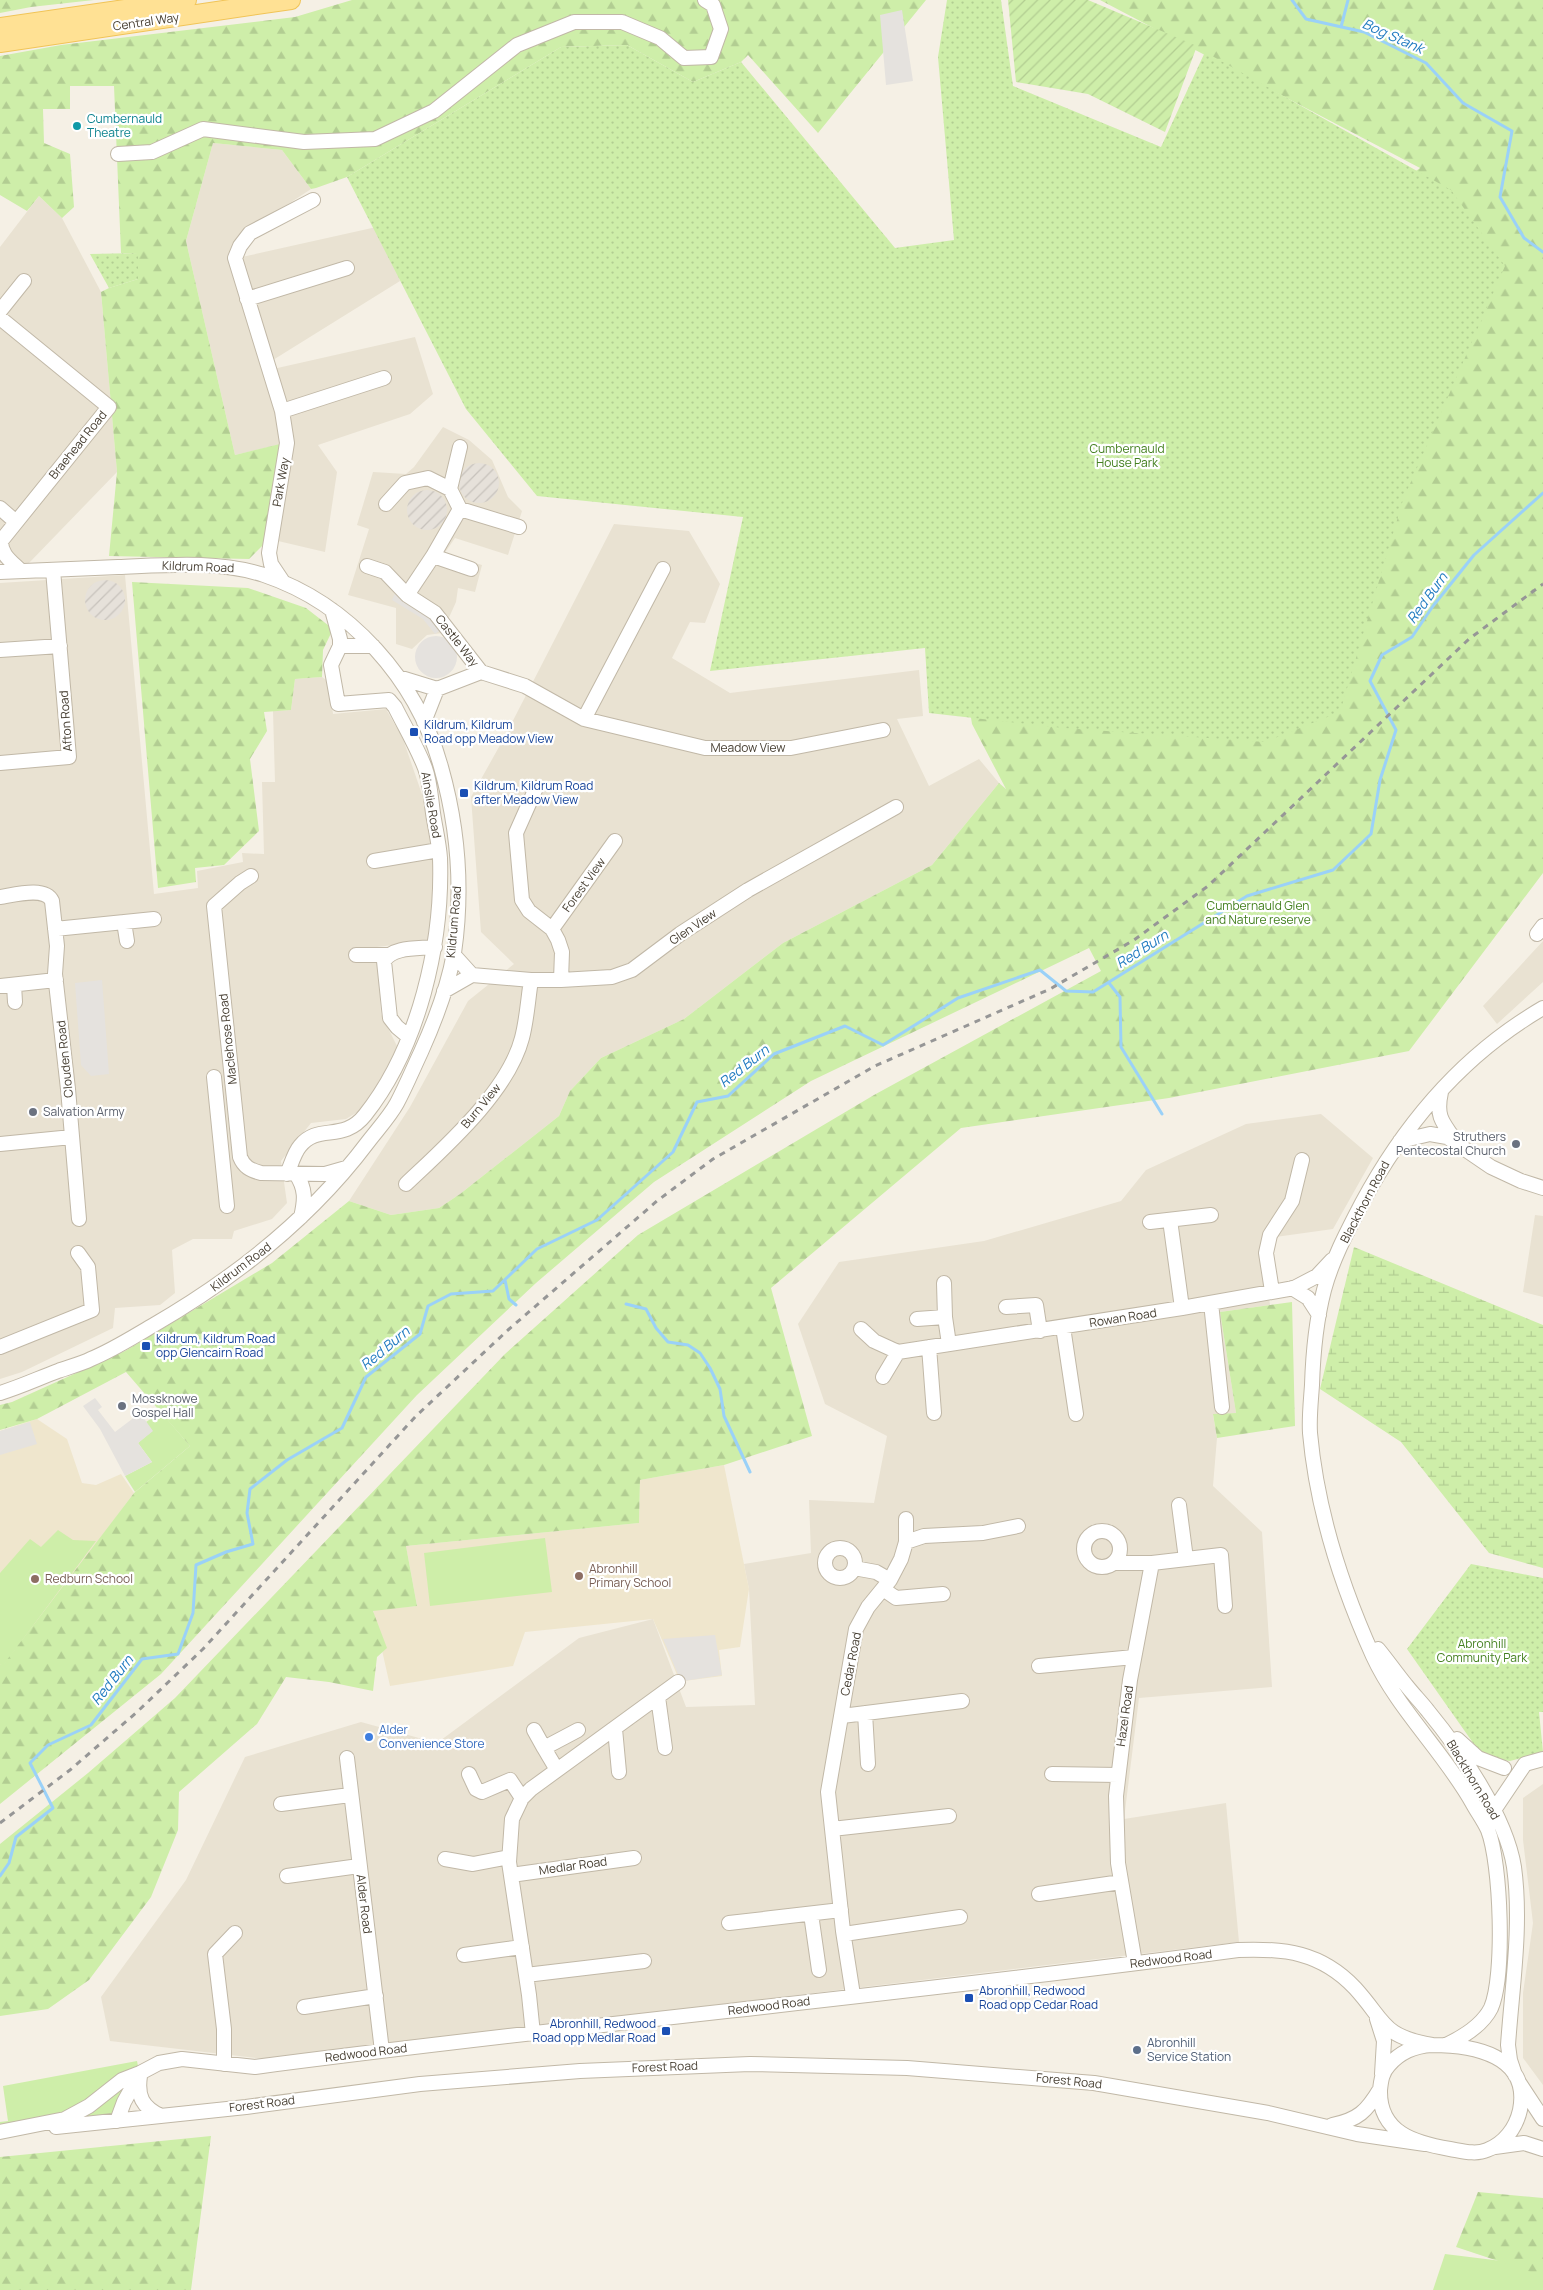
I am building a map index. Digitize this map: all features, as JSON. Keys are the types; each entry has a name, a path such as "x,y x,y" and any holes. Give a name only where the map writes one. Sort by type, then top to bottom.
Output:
{"main road":[{"name":"Central Way","path":"0,27 187,0"},
{"name":"Central Way","path":"0,43 291,0"}],"street":[{"path":"118,154 152,152 203,130 304,142 375,139 434,111 517,45 574,22 622,22 660,38 684,58 711,57 721,30 713,5 705,0"},
{"name":"Park Way","path":"269,553 286,453 282,411 235,258 240,246 250,233 313,200"},
{"path":"247,299 347,268"},
{"path":"0,311 24,281"},
{"name":"Braehead Road","path":"0,318 109,408 0,541 1,549 20,571"},
{"path":"282,411 384,378"},
{"path":"450,489 460,447"},
{"path":"386,504 405,483 428,478 450,489 460,509 519,528"},
{"path":"0,508 16,522"},
{"path":"407,594 433,556 460,509"},
{"path":"240,568 259,562 269,553"},
{"path":"269,553 271,564 283,582"},
{"path":"433,556 471,569"},
{"name":"Kildrum Road","path":"0,572 170,564 240,568 283,582 309,595 332,610 354,627 373,646 398,677 424,722 438,757 455,831 459,895 454,954 432,1028 396,1105 350,1167 301,1218 230,1276 165,1318 90,1360 0,1393"},
{"name":"Castle Way","path":"367,566 385,572 407,594 435,613 481,672"},
{"path":"584,719 663,569"},
{"name":"Afton Road","path":"0,763 69,757 52,570"},
{"path":"332,610 340,646 373,646"},
{"path":"0,650 60,646"},
{"name":"Ainslie Road","path":"292,1174 298,1148 306,1139 317,1134 346,1131 357,1126 375,1103 409,1037 424,994 435,947 439,850 426,769 395,706 389,700 338,704 331,665 340,646"},
{"path":"398,677 437,689 481,672"},
{"name":"Meadow View","path":"481,672 526,686 584,719 705,748 791,748 883,730"},
{"path":"424,722 437,689"},
{"path":"536,788 516,833 522,900 529,911 552,929 558,940 562,952 561,980"},
{"name":"Glen View","path":"472,976 561,980 612,976 632,970 680,934 748,890 896,807"},
{"name":"Forest View","path":"552,929 615,841"},
{"name":"Ainslie Road","path":"374,861 439,850"},
{"name":"Maclehose Road","path":"252,876 240,883 214,906 240,1157 243,1164 256,1172 324,1174 350,1167"},
{"name":"Clouden Road","path":"0,897 39,893 47,895 52,902 57,946 56,977 79,1219"},
{"path":"55,929 154,919"},
{"path":"124,922 127,941"},
{"path":"356,955 388,955 396,951 435,947"},
{"path":"444,991 472,976 454,954"},
{"path":"388,955 384,961 390,1018 397,1028 409,1037"},
{"path":"15,1002 7,986 56,977"},
{"name":"Burn View","path":"406,1184 451,1141 502,1082 522,1039 531,980"},
{"name":"Blackthorn Road","path":"1439,2045 1460,2039 1479,2024 1490,2009 1496,1990 1500,1907 1496,1864 1488,1830 1442,1754 1395,1692 1374,1657 1333,1554 1317,1484 1310,1429 1313,1358 1325,1288 1348,1229 1380,1170 1400,1140 1462,1069 1513,1026 1543,1008"},
{"path":"214,1077 227,1206"},
{"path":"1441,1091 1438,1105 1440,1117 1456,1142"},
{"path":"219,1128 236,1125"},
{"path":"1400,1140 1417,1135 1440,1135 1456,1142 1491,1167 1521,1181 1543,1188"},
{"path":"0,1144 72,1137"},
{"path":"1272,1291 1266,1253 1270,1235 1292,1201 1302,1160"},
{"path":"292,1174 305,1191 305,1202 301,1218"},
{"path":"1150,1222 1211,1214"},
{"path":"1170,1220 1182,1308"},
{"name":"Rowan Road","path":"898,1352 1182,1308 1292,1288 1302,1285 1317,1276 1340,1251"},
{"path":"0,1346 92,1310 88,1267 78,1253"},
{"path":"944,1283 945,1317 949,1344"},
{"path":"1292,1288 1308,1298 1319,1315"},
{"path":"1211,1303 1222,1407"},
{"path":"1006,1307 1036,1304 1040,1330"},
{"path":"917,1319 945,1317"},
{"path":"1063,1327 1076,1414"},
{"path":"861,1329 874,1341 898,1352 883,1377"},
{"path":"929,1347 934,1413"},
{"path":"1178,1505 1186,1559"},
{"name":"Cedar Road","path":"853,1995 841,1910 828,1792 856,1629 868,1607 887,1585 906,1542 906,1519"},
{"path":"906,1542 924,1536 983,1533 1018,1526"},
{"path":"1115,1563 1152,1563 1220,1555 1225,1606"},
{"name":"Hazel Road","path":"1135,1964 1118,1863 1116,1796 1134,1657 1152,1563"},
{"path":"854,1568 876,1572 896,1598 943,1594"},
{"name":"Blackthorn Road","path":"1364,1630 1403,1682 1428,1710 1466,1764 1494,1810 1509,1847 1514,1866 1517,1912 1508,2045 1510,2060 1516,2076"},
{"path":"1039,1666 1134,1657"},
{"path":"533,2034 509,1856 512,1819 522,1798 556,1770 678,1682"},
{"path":"658,1697 665,1748"},
{"name":"Cedar Road","path":"842,1716 962,1701"},
{"path":"1428,1710 1478,1758 1504,1768"},
{"path":"865,1713 868,1764"},
{"path":"615,1729 619,1772"},
{"path":"534,1730 556,1770"},
{"path":"544,1748 578,1730"},
{"path":"1442,1754 1466,1764 1488,1769 1504,1768 1543,1759"},
{"name":"Alder Road","path":"347,1758 382,2050"},
{"path":"1488,1830 1494,1810 1525,1764"},
{"path":"469,1774 476,1789 482,1792 510,1780 522,1798"},
{"path":"1052,1774 1118,1775"},
{"path":"1508,1791 1506,1816 1509,1847"},
{"path":"281,1804 350,1795"},
{"path":"832,1829 949,1816"},
{"path":"445,1859 473,1864 509,1856"},
{"name":"Medlar Road","path":"511,1875 634,1858"},
{"path":"287,1876 359,1866"},
{"path":"1039,1894 1121,1882"},
{"path":"729,1924 841,1910"},
{"path":"811,1914 819,1970"},
{"path":"844,1934 960,1917"},
{"path":"224,2064 224,2029 215,1954 235,1933"},
{"path":"464,1955 522,1947"},
{"name":"Redwood Road","path":"0,2133 65,2119 89,2106 122,2080 140,2073 159,2062 176,2059 255,2067 382,2050 533,2034 853,1995 1012,1979 1238,1950 1269,1949 1293,1951 1329,1967 1354,1988 1389,2030 1403,2038 1439,2045"},
{"path":"526,1975 644,1961"},
{"path":"304,2007 376,1996"},
{"name":"Redwood Road","path":"1376,2016 1384,2041 1381,2083"},
{"path":"1543,2119 1516,2076 1492,2054 1472,2047 1439,2045 1417,2047 1403,2053 1390,2063 1381,2083 1381,2105 1390,2122 1402,2135 1425,2144 1476,2152 1494,2147 1524,2144 1543,2149"},
{"name":"Forest Road","path":"0,2133 161,2116 420,2084 580,2071 750,2064 907,2068 1094,2083 1268,2113 1357,2134 1425,2144"},
{"path":"140,2073 139,2086 142,2103 150,2111 161,2116"},
{"path":"117,2121 124,2102 140,2073"},
{"path":"1494,2147 1508,2135 1520,2112 1521,2094 1516,2076"},
{"name":"Forest Road","path":"1329,2126 1353,2120 1358,2116 1370,2105 1381,2083"}],"shaded area":[{"path":"902,10 913,81 886,85 880,15"},
{"path":"213,143 282,150 311,189 237,238 242,257 381,226 400,281 273,360 273,369 415,337 433,394 410,414 318,445 337,472 325,552 278,541 294,441 235,455 186,241"},
{"path":"39,196 62,218 101,292 117,472 29,563 0,563 0,247"},
{"path":"443,427 469,440 492,460 508,497 522,511 508,555 455,538 444,554 482,565 475,592 458,588 456,602 442,633 427,635 412,649 396,644 396,608 348,595 369,529 357,525 373,472 406,474 414,467"},
{"path":"475,463 483,463 490,466 496,472 499,483 496,494 490,500 483,503 475,503 468,500 462,494 459,487 459,479 462,472 468,466"},
{"path":"423,490 431,490 438,493 444,499 447,510 444,521 438,527 431,530 423,530 416,527 410,521 407,514 407,506 410,499 416,493"},
{"path":"614,524 689,531 720,584 705,623 690,622 672,658 730,693 919,670 923,716 897,719 929,786 979,759 999,783 932,865 783,943 684,1019 601,1058 570,1091 559,1116 460,1194 439,1208 391,1215 349,1201 410,1107 468,1001 514,964 481,932 471,797 504,738"},
{"path":"125,575 154,894 198,888 197,871 243,862 242,853 264,854 262,782 275,782 273,711 291,710 295,679 322,677 329,682 333,714 386,709 403,739 426,806 435,864 432,933 426,941 377,947 381,1014 398,1048 364,1108 346,1119 311,1123 281,1161 287,1203 272,1219 234,1231 232,1239 193,1239 172,1250 175,1293 160,1305 115,1308 113,1328 22,1372 0,1379 0,583"},
{"path":"101,580 109,580 116,583 122,589 125,600 122,611 116,617 109,620 101,620 94,617 88,611 85,604 85,596 88,589 94,583"},
{"path":"396,591 427,611 442,629 435,634 423,619 392,600"},
{"path":"436,636 451,642 457,657 451,672 436,678 421,672 415,657 421,642"},
{"path":"1543,941 1543,982 1497,1024 1483,1006"},
{"path":"102,980 109,1074 91,1076 81,1065 75,983"},
{"path":"1321,1114 1373,1158 1333,1229 1261,1239 1270,1305 1220,1312 1236,1413 1213,1415 1217,1438 1213,1486 1262,1532 1272,1687 1139,1698 1124,1819 1226,1803 1239,1942 264,2059 110,2041 101,1997 186,1880 245,1757 361,1722 437,1743 579,1638 653,1619 686,1707 755,1705 749,1589 744,1564 811,1553 809,1500 874,1503 887,1436 825,1404 798,1324 839,1262 984,1241 1121,1201 1146,1170 1246,1124"},
{"path":"1535,1215 1543,1216 1543,1297 1523,1292"},
{"path":"95,1398 102,1407 98,1410 115,1432 140,1413 153,1431 138,1443 152,1462 125,1476 100,1429 83,1406"},
{"name":"Redburn School","path":"37,1419 67,1439 82,1483 96,1485 121,1474 134,1493 4,1667 0,1665 0,1431"},
{"path":"30,1422 37,1444 0,1455 0,1431"},
{"name":"Abronhill Primary School","path":"724,1465 749,1589 740,1647 719,1650 722,1676 684,1681 678,1677 653,1619 525,1632 513,1666 390,1686 373,1610 417,1606 406,1546 639,1523 640,1480"},
{"path":"715,1635 722,1675 684,1681 679,1677 663,1639"},
{"path":"1543,1784 1543,2085 1523,2058 1523,1993 1533,1923 1523,1840 1523,1798"}],"green space":[{"path":"0,0 94,0 31,7 0,13"},
{"path":"352,0 926,0 818,133 748,55 741,62 693,82 627,45 561,47 347,177 316,188 311,189 282,150 213,143 186,241 235,455 280,444 264,544 249,559 109,556 117,472 101,292 138,279 138,253 121,253 114,86 70,86 70,109 43,109 44,143 70,154 74,207 62,218 39,196 27,211 0,195 0,56 61,45 295,17"},
{"name":"Cumbernauld House Park","path":"947,0 1001,0 1013,86 1161,147 1205,52 1451,190 1505,266 1403,500 1340,712 1265,742 1063,728 929,713 925,648 710,671 743,517 537,496 466,409 347,177 561,47 627,45 693,82 741,62 895,248 954,240 938,57"},
{"path":"1008,0 1088,0 1197,46 1165,132 1088,94 1016,82"},
{"name":"Cumbernauld Glen and Nature reserve","path":"1100,0 1543,0 1543,873 1409,1051 1169,1098 961,1128 771,1288 812,1436 724,1465 640,1480 639,1523 406,1546 417,1606 373,1611 387,1648 377,1657 373,1691 329,1682 286,1677 257,1724 179,1792 178,1830 151,1897 89,1980 48,2009 0,2016 0,1844 88,1773 175,1698 505,1354 638,1235 874,1095 1101,971 1089,948 811,1081 654,1182 536,1283 417,1395 161,1674 0,1804 0,1664 3,1665 134,1493 190,1446 126,1372 37,1419 0,1430 0,1405 12,1402 125,1351 272,1263 349,1201 391,1215 439,1208 460,1194 559,1116 570,1091 601,1058 684,1019 783,943 932,865 999,783 1006,789 972,724 951,591 1302,254 1420,168"},
{"path":"138,253 138,279 109,288 90,254"},
{"path":"132,582 248,588 306,608 333,629 323,650 322,677 295,679 291,710 264,712 267,731 250,759 259,831 224,865 195,868 196,882 158,888"},
{"path":"1354,1247 1543,1325 1543,1568 1489,1553 1401,1442 1320,1389"},
{"path":"1292,1302 1295,1426 1217,1438 1213,1414 1236,1413 1220,1312"},
{"path":"161,1412 190,1446 135,1492 125,1476 152,1462 138,1443 152,1431 146,1422"},
{"path":"58,1530 73,1540 96,1541 3,1666 0,1664 0,1573 30,1539 41,1547"},
{"path":"545,1538 552,1592 430,1606 424,1553"},
{"name":"Abronhill Community Park","path":"1471,1564 1543,1578 1543,1712 1539,1712 1543,1752 1510,1761 1483,1757 1407,1649"},
{"path":"137,2061 138,2066 108,2082 82,2103 61,2114 0,2127 0,2122 8,2121 3,2086"},
{"path":"132,2078 117,2101 113,2116 79,2119"},
{"path":"211,2136 191,2290 0,2290 0,2157"},
{"path":"1478,2192 1543,2198 1543,2276 1456,2247"},
{"path":"1445,2254 1543,2266 1543,2290 1433,2290"}],"waterway":[{"name":"Bog Stank","path":"1292,0 1306,19 1364,32 1426,63 1463,103 1512,131 1500,197 1524,238 1543,252"},
{"path":"1341,27 1348,0"},
{"name":"Red Burn","path":"0,1876 9,1863 16,1837 53,1808 30,1763 48,1745 91,1725 142,1659 178,1654 193,1613 196,1565 226,1552 253,1544 247,1513 250,1489 287,1460 342,1428 366,1377 420,1334 428,1306 451,1294 493,1291 537,1249 597,1220 673,1152 697,1102 728,1096 774,1054 845,1026 883,1045 958,998 1040,970 1066,991 1093,992 1247,896 1333,870 1371,834 1380,780 1396,730 1370,681 1382,655 1412,637 1433,606 1474,555 1543,493"},
{"path":"1109,983 1120,997 1121,1047 1162,1114"},
{"path":"505,1280 509,1299 516,1305"},
{"path":"626,1304 646,1309 656,1328 668,1342 688,1345 700,1353 720,1389 724,1416 750,1472"}],"railway":[{"path":"0,1823 70,1770 137,1712 203,1649 416,1416 508,1330 657,1201 713,1159 875,1066 1050,989 1134,940 1208,886 1469,639 1543,584"}],"place":[{"name":"Cumbernauld Theatre","path":"77,126"},
{"name":"Kildrum, Kildrum Road opp Meadow View","path":"414,732"},
{"name":"Kildrum, Kildrum Road after Meadow View","path":"464,793"},
{"name":"Salvation Army","path":"33,1112"},
{"name":"Struthers Pentecostal Church","path":"1516,1144"},
{"name":"Kildrum, Kildrum Road opp Glencairn Road","path":"146,1346"},
{"name":"Mossknowe Gospel Hall","path":"122,1406"},
{"name":"Abronhill Primary School","path":"579,1576"},
{"name":"Redburn School","path":"35,1579"},
{"name":"Alder Convenience Store","path":"369,1737"},
{"name":"Abronhill, Redwood Road opp Cedar Road","path":"969,1998"},
{"name":"Abronhill, Redwood Road opp Medlar Road","path":"666,2031"},
{"name":"Abronhill Service Station","path":"1137,2050"}]}
